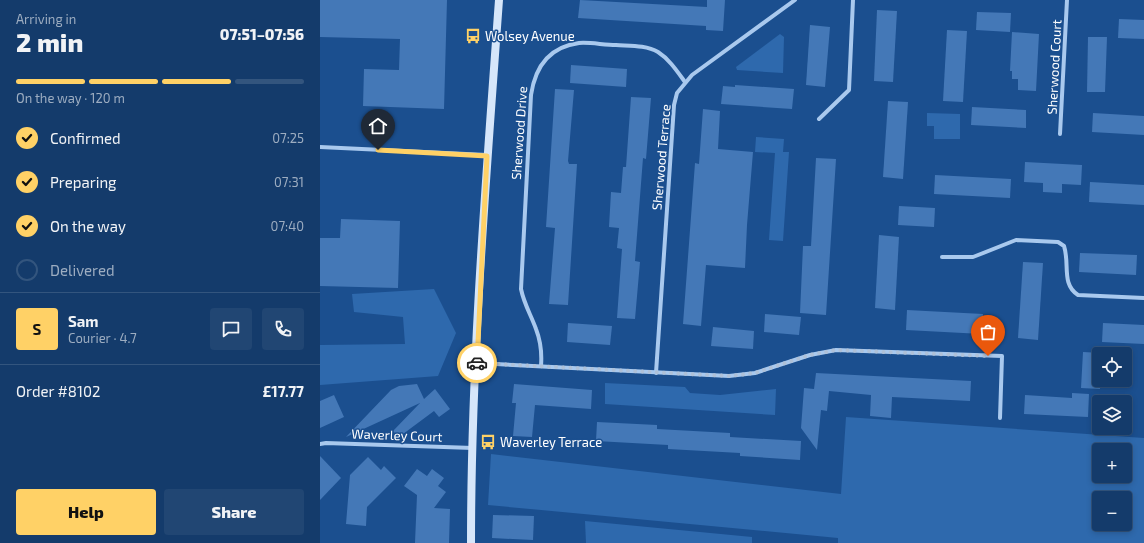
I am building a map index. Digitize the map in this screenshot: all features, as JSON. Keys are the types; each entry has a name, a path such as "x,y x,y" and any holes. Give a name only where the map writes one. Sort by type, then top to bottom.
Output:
{"main road":[{"path":"471,543 476,363 487,156 499,0"}],"street":[{"name":"Sherwood Terrace","path":"656,373 674,105 677,93 685,82 708,62 795,0"},
{"path":"819,119 849,90 853,0"},
{"name":"Sherwood Court","path":"1060,134 1068,0"},
{"name":"Sherwood Drive","path":"541,366 540,341 536,328 523,301 521,289 531,95 533,79 539,66 550,55 565,47 579,43 645,47 657,52 666,59 685,82"},
{"path":"320,147 487,156"},
{"path":"942,257 973,257 1016,240 1058,242 1064,246 1067,253 1067,283 1071,291 1078,295 1144,298"},
{"path":"476,363 729,376 755,373 810,355 836,350 1002,356 1000,418"},
{"name":"Waverley Court","path":"320,444 473,448"}],"shaded area":[{"path":"780,34 784,37 783,73 737,70 736,67"},
{"path":"927,113 960,114 960,139 934,139 934,126 927,126"},
{"path":"756,137 784,139 783,152 789,152 783,241 769,240 775,153 755,152"},
{"path":"434,289 456,333 438,376 320,385 320,345 405,344 403,317 354,312 352,294"},
{"path":"605,383 685,387 690,393 720,395 776,389 775,415 605,404"},
{"path":"846,417 1144,438 1144,543 838,543 838,538 488,505 491,454 841,494"},
{"path":"585,521 752,537 752,543 586,543"}],"building":[{"path":"320,0 447,0 444,109 363,106 364,69 399,70 400,39 320,37"},
{"path":"580,0 707,7 707,0 725,0 723,31 706,30 706,26 578,18"},
{"path":"877,10 897,11 893,82 874,81"},
{"path":"977,12 1011,13 1010,32 976,30"},
{"path":"1119,19 1144,20 1144,39 1118,38"},
{"path":"810,25 830,27 825,87 806,85"},
{"path":"947,30 967,31 963,102 943,101"},
{"path":"1012,32 1039,34 1036,91 1018,90 1018,79 1012,79 1012,71 1010,71"},
{"path":"1088,37 1107,37 1105,92 1087,92"},
{"path":"571,65 627,69 626,87 570,83"},
{"path":"735,85 794,89 792,109 721,104 723,86 735,87"},
{"path":"555,89 574,90 568,161 569,164 577,164 568,305 549,304 555,228 546,227"},
{"path":"631,97 651,98 646,159 643,158 635,261 640,262 635,319 617,318 622,249 617,248 619,228 609,227 611,192 621,193 623,167 626,167"},
{"path":"888,101 908,102 903,179 883,177"},
{"path":"972,107 1026,110 1026,128 971,125"},
{"path":"703,109 720,111 718,149 753,152 745,268 706,265 701,326 683,324 695,163 699,164"},
{"path":"1093,113 1144,116 1144,135 1092,132"},
{"path":"816,158 836,159 826,315 800,313 803,246 811,246"},
{"path":"1025,162 1082,165 1081,185 1062,184 1062,193 1043,192 1043,183 1024,182"},
{"path":"935,175 1011,179 1010,198 934,194"},
{"path":"1090,182 1144,185 1144,205 1089,202"},
{"path":"899,206 935,208 934,227 898,225"},
{"path":"341,219 400,221 398,288 320,286 320,238 340,238"},
{"path":"879,235 899,237 895,310 875,308"},
{"path":"1080,253 1137,255 1136,275 1079,272"},
{"path":"1023,262 1043,263 1038,340 1018,338"},
{"path":"907,310 983,314 982,334 906,330"},
{"path":"765,314 801,317 799,335 764,332"},
{"path":"568,323 612,326 610,345 567,342"},
{"path":"1103,323 1144,325 1144,344 1102,342"},
{"path":"713,327 754,331 753,349 711,346"},
{"path":"1083,352 1092,352 1092,387 1100,387 1100,389 1081,388"},
{"path":"816,373 971,381 970,401 892,397 891,418 870,416 871,395 829,391 827,411 821,410 817,450 801,428 804,388 814,389"},
{"path":"417,384 424,399 435,389 450,409 439,417 434,411 399,437 393,431 420,403 346,437 391,390 399,386"},
{"path":"514,384 592,390 591,409 535,405 532,437 513,436 516,403 512,403"},
{"path":"1072,393 1089,394 1088,417 1024,414 1025,395 1072,398"},
{"path":"334,395 344,417 320,428 320,401"},
{"path":"597,422 657,425 657,429 730,433 730,437 801,441 800,460 740,456 740,453 668,449 668,445 596,441"},
{"path":"320,456 341,478 320,500"},
{"path":"368,457 381,470 384,466 396,478 367,507 366,526 346,524 350,475"},
{"path":"417,469 427,476 432,469 444,478 438,486 446,492 434,508 450,509 449,543 415,543 417,495 404,486"},
{"path":"493,515 534,516 533,540 492,538"}],"way so far":[{"path":"477,363 729,376 755,373 810,355 836,350 988,356"}],"place":[{"name":"Wolsey Avenue","path":"473,36"},
{"name":"Waverley Terrace","path":"488,442"}],"route":[{"path":"378,150 487,156 477,363"}]}
